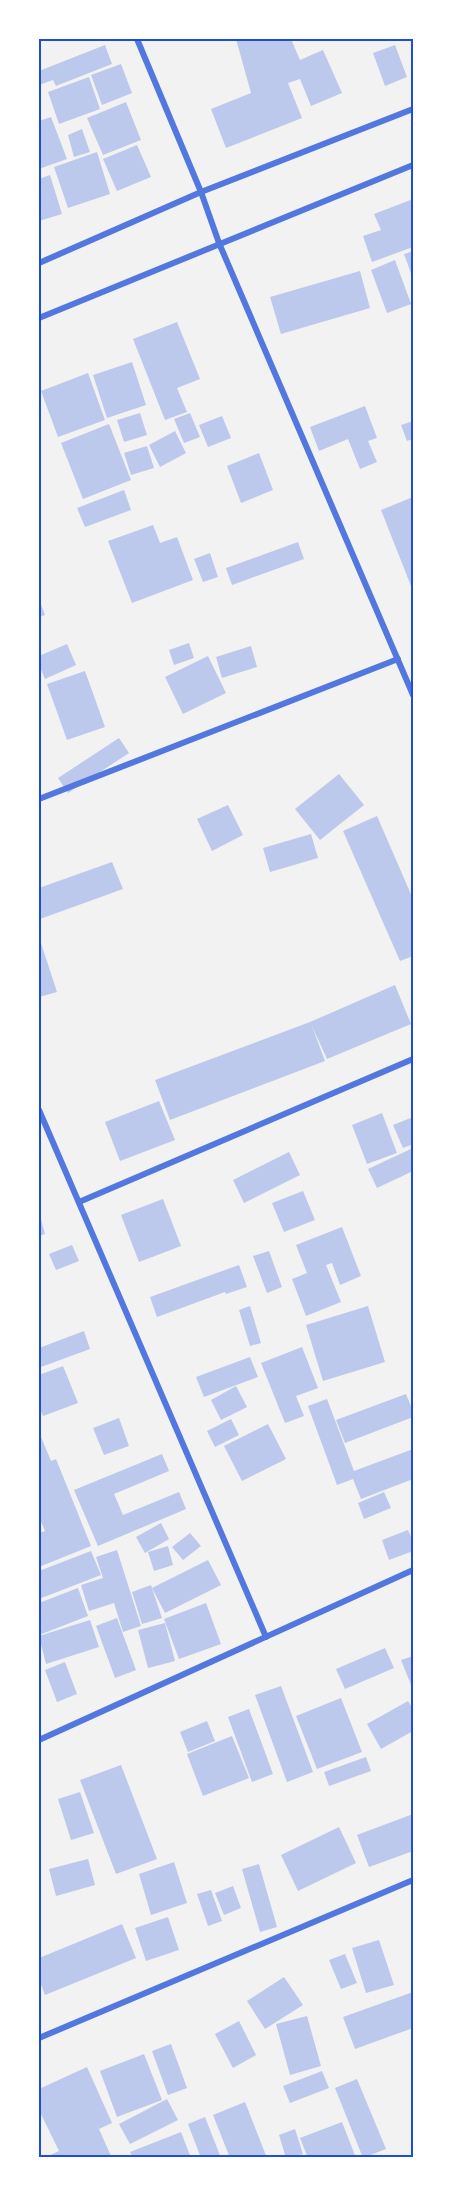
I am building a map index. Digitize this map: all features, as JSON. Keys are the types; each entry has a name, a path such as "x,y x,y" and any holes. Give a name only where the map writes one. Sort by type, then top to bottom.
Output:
{"street":[{"path":"137,39 201,192 219,243 413,694"},
{"path":"39,263 201,192 413,109"},
{"path":"39,318 413,165"},
{"path":"39,799 398,659"},
{"path":"79,1202 413,1059"},
{"path":"39,1110 266,1637"},
{"path":"39,1740 413,1570"},
{"path":"39,2038 413,1880"}],"building":[{"path":"236,39 291,39 300,60 323,50 342,93 311,106 300,79 288,83 302,118 226,148 211,109 251,93"},
{"path":"105,45 112,64 56,86 53,80 39,85 39,71"},
{"path":"395,45 407,77 385,86 373,53"},
{"path":"121,64 132,93 102,105 91,75"},
{"path":"89,77 100,109 59,124 48,92"},
{"path":"126,102 141,140 103,155 87,118"},
{"path":"51,117 67,159 39,169 39,121"},
{"path":"82,129 90,152 74,157 68,135"},
{"path":"137,145 151,177 117,191 103,159"},
{"path":"97,152 110,194 68,208 54,167"},
{"path":"50,175 62,214 39,221 39,179"},
{"path":"413,199 413,247 372,262 363,236 381,230 374,214"},
{"path":"413,251 413,279 404,254"},
{"path":"395,260 411,304 387,313 371,270"},
{"path":"360,271 370,308 281,334 270,297"},
{"path":"177,322 200,379 177,388 187,412 165,420 133,339"},
{"path":"132,362 146,405 107,418 93,375"},
{"path":"88,373 105,420 58,437 41,391"},
{"path":"365,406 377,438 368,441 377,462 360,469 348,439 319,451 310,427"},
{"path":"140,413 147,435 124,442 117,420"},
{"path":"190,413 200,437 184,443 174,419"},
{"path":"222,416 231,438 208,447 199,425"},
{"path":"413,421 413,439 407,441 401,425"},
{"path":"109,424 131,480 83,499 61,443"},
{"path":"175,431 186,453 160,467 149,445"},
{"path":"147,446 154,468 131,475 124,453"},
{"path":"259,453 273,490 241,503 227,466"},
{"path":"124,490 131,510 85,527 77,508"},
{"path":"413,497 413,591 381,510"},
{"path":"153,525 160,543 177,537 193,580 132,603 108,541"},
{"path":"298,542 304,559 232,585 226,568"},
{"path":"210,553 218,577 203,582 194,559"},
{"path":"39,599 45,615 39,617"},
{"path":"189,643 194,658 174,665 169,650"},
{"path":"67,644 76,665 45,679 39,665 39,656"},
{"path":"251,646 257,667 222,678 216,657"},
{"path":"208,656 226,693 183,714 165,677"},
{"path":"85,671 105,727 67,740 47,684"},
{"path":"119,738 129,753 68,793 58,778"},
{"path":"339,774 364,805 320,840 295,809"},
{"path":"228,805 243,835 212,851 197,819"},
{"path":"377,816 413,899 413,956 400,961 343,831"},
{"path":"311,834 318,858 270,872 263,848"},
{"path":"112,862 123,889 40,919 39,888"},
{"path":"39,937 57,992 39,997"},
{"path":"395,985 411,1024 327,1059 312,1026 325,1061 170,1120 155,1080 310,1022"},
{"path":"159,1101 175,1140 120,1161 105,1122"},
{"path":"382,1113 397,1153 367,1164 352,1125"},
{"path":"413,1117 413,1144 403,1148 393,1125"},
{"path":"413,1148 413,1171 377,1188 368,1169"},
{"path":"289,1152 300,1175 244,1203 233,1180"},
{"path":"303,1191 315,1220 284,1232 272,1203"},
{"path":"163,1199 181,1246 139,1262 121,1215"},
{"path":"39,1217 45,1234 39,1236"},
{"path":"342,1227 361,1276 340,1285 332,1263 326,1265 341,1302 306,1316 292,1279 307,1273 296,1245"},
{"path":"72,1245 79,1261 56,1270 49,1254"},
{"path":"269,1251 282,1287 267,1293 253,1256"},
{"path":"239,1265 247,1287 226,1294 225,1292 157,1317 150,1297"},
{"path":"250,1306 261,1343 250,1346 239,1310"},
{"path":"368,1306 385,1362 323,1381 306,1325"},
{"path":"84,1331 90,1349 41,1367 39,1348"},
{"path":"302,1347 318,1388 296,1396 304,1416 285,1423 261,1363"},
{"path":"250,1357 258,1377 204,1397 196,1377"},
{"path":"63,1366 78,1403 43,1416 39,1407 39,1375"},
{"path":"236,1386 247,1407 221,1420 211,1400"},
{"path":"406,1394 413,1417 345,1443 336,1420"},
{"path":"327,1399 354,1471 413,1449 413,1479 361,1499 353,1479 337,1485 308,1406"},
{"path":"119,1418 129,1446 104,1455 93,1428"},
{"path":"231,1419 239,1435 215,1447 207,1431"},
{"path":"268,1424 286,1459 242,1481 224,1446"},
{"path":"39,1432 51,1461 56,1459 91,1546 39,1567 39,1533 45,1531 39,1517"},
{"path":"162,1454 169,1471 114,1494 123,1515 179,1492 186,1509 98,1546 74,1490"},
{"path":"384,1492 391,1508 364,1519 358,1503"},
{"path":"161,1523 169,1539 145,1553 136,1537"},
{"path":"408,1530 413,1542 413,1551 389,1560 382,1540"},
{"path":"190,1533 201,1546 183,1560 172,1547"},
{"path":"168,1546 173,1565 154,1571 148,1552"},
{"path":"117,1550 141,1626 123,1632 114,1603 89,1611 81,1585 103,1578 96,1557"},
{"path":"91,1551 101,1575 39,1599 39,1571"},
{"path":"208,1560 221,1585 165,1613 152,1588"},
{"path":"151,1585 162,1618 142,1624 132,1592"},
{"path":"78,1588 88,1616 39,1635 39,1603"},
{"path":"206,1603 221,1644 179,1659 164,1619"},
{"path":"117,1618 136,1670 115,1678 96,1626"},
{"path":"90,1620 99,1647 46,1664 39,1636"},
{"path":"165,1623 175,1661 148,1668 138,1630"},
{"path":"385,1648 394,1668 345,1689 336,1669"},
{"path":"413,1656 413,1690 401,1660"},
{"path":"65,1662 77,1694 57,1702 45,1670"},
{"path":"281,1686 313,1772 287,1782 255,1695"},
{"path":"341,1698 362,1752 317,1769 296,1716"},
{"path":"408,1701 413,1709 413,1731 381,1749 367,1724"},
{"path":"249,1709 273,1774 252,1782 228,1717"},
{"path":"207,1721 215,1741 188,1752 180,1732"},
{"path":"232,1736 249,1778 203,1796 187,1754"},
{"path":"366,1757 371,1771 329,1786 324,1772"},
{"path":"121,1765 157,1859 116,1874 80,1780"},
{"path":"80,1792 94,1833 71,1840 58,1799"},
{"path":"413,1814 413,1851 369,1867 357,1835"},
{"path":"339,1827 356,1863 298,1891 281,1855"},
{"path":"88,1859 95,1885 56,1896 49,1869"},
{"path":"174,1862 187,1903 151,1915 139,1874"},
{"path":"259,1864 277,1927 260,1932 242,1869"},
{"path":"233,1886 241,1908 224,1915 215,1893"},
{"path":"211,1890 222,1921 208,1926 197,1894"},
{"path":"168,1917 179,1950 146,1961 135,1928"},
{"path":"122,1924 136,1958 45,1995 39,1979 39,1958"},
{"path":"379,1940 394,1985 366,1993 352,1948"},
{"path":"345,1954 357,1983 341,1989 329,1960"},
{"path":"284,1977 303,2005 265,2029 247,2001"},
{"path":"413,1992 413,2028 355,2049 343,2017"},
{"path":"307,2016 321,2066 290,2075 276,2024"},
{"path":"239,2021 256,2055 233,2068 215,2034"},
{"path":"171,2044 187,2088 168,2095 152,2051"},
{"path":"144,2054 162,2100 117,2117 100,2071"},
{"path":"87,2067 112,2123 99,2129 111,2156 105,2158 44,2158 59,2151 39,2110 39,2089"},
{"path":"322,2071 329,2088 290,2103 283,2086"},
{"path":"357,2079 386,2149 363,2158 335,2088"},
{"path":"167,2099 178,2120 130,2144 119,2124"},
{"path":"245,2102 267,2158 230,2158 213,2115"},
{"path":"205,2117 221,2158 201,2158 188,2124"},
{"path":"342,2122 356,2158 308,2158 300,2138"},
{"path":"295,2129 303,2154 286,2158 279,2135"},
{"path":"181,2132 191,2158 133,2158 130,2152"}]}
